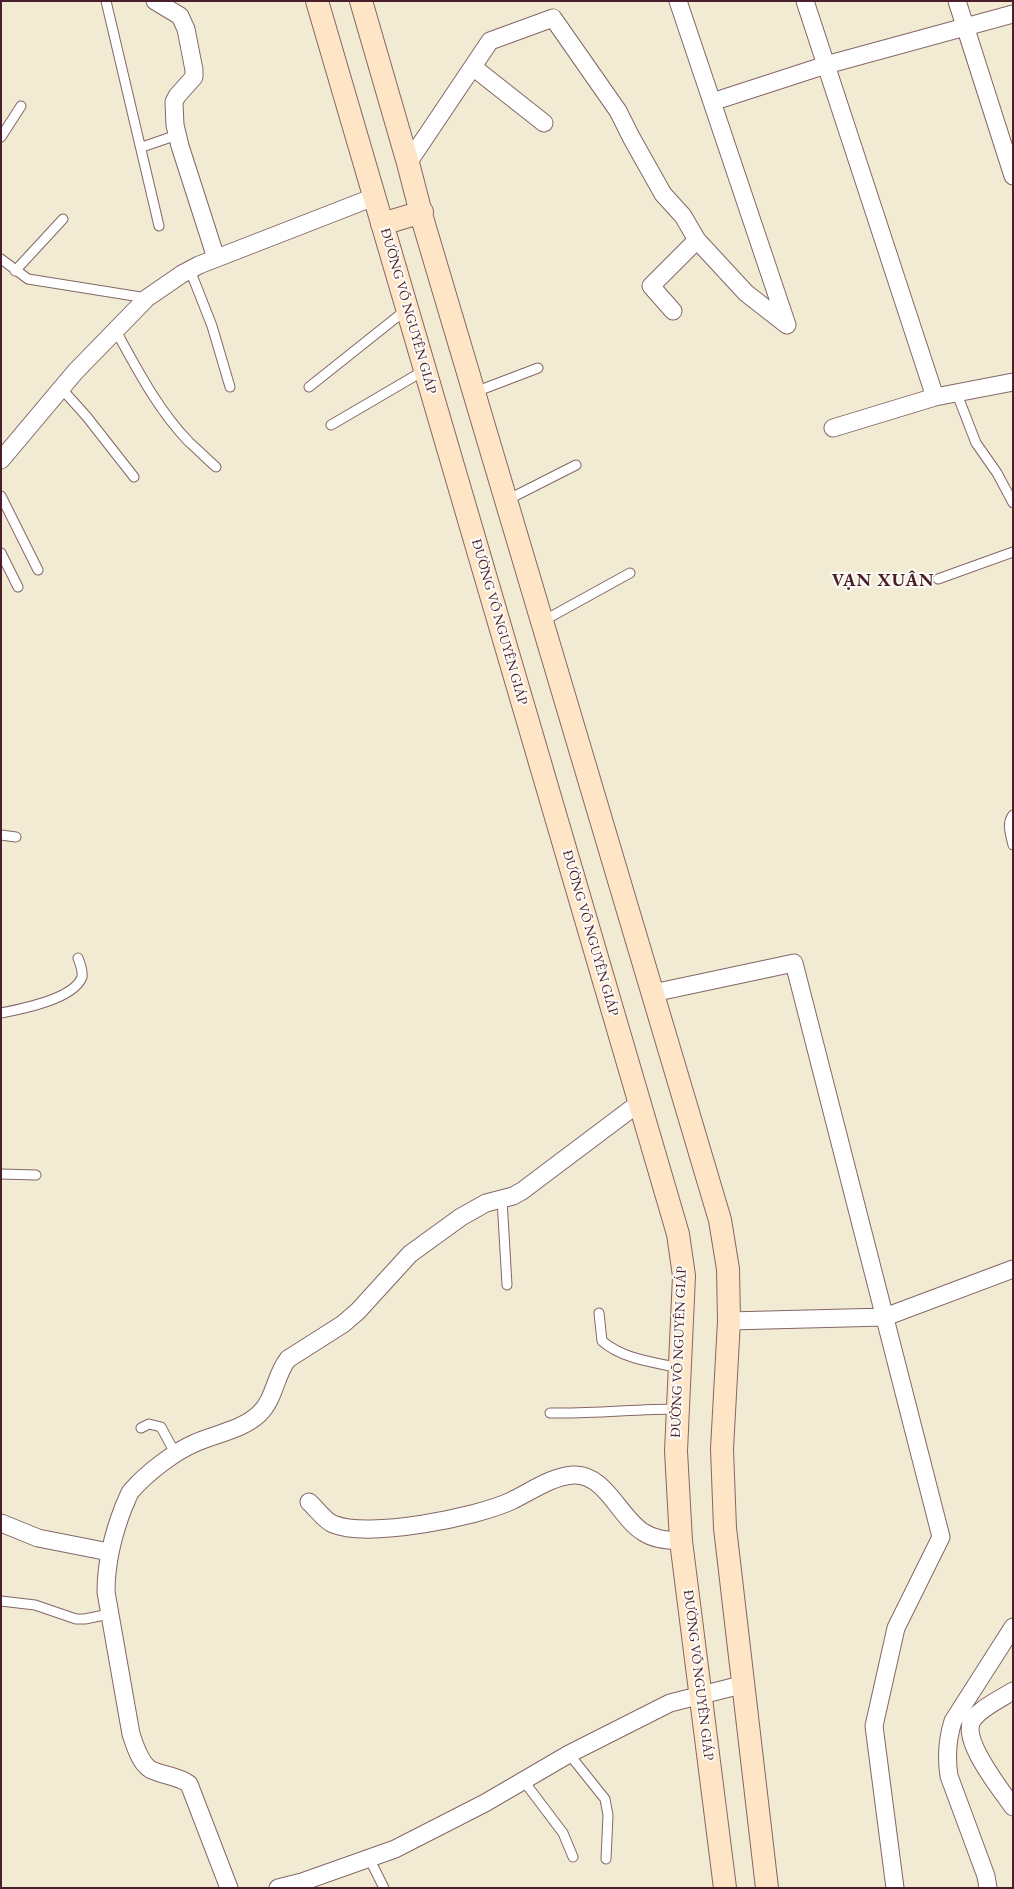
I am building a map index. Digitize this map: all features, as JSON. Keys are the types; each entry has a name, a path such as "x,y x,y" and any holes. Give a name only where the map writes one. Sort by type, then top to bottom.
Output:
{"main road":[{"name":"ĐƯỜNG VÕ NGUYÊN GIÁP","path":"317,1 678,1234 684,1276 676,1451 681,1541 725,1888"},
{"path":"361,1 720,1220 728,1269 729,1321 722,1448 725,1512 767,1888"},
{"path":"382,224 422,212"}],"street":[{"path":"155,1 174,11 184,22 194,70 192,81 177,96 174,102 177,135 216,258"},
{"path":"408,163 490,41 553,18 618,111 631,138 663,194 683,216 697,240 746,293 787,325 678,1"},
{"path":"805,1 936,397"},
{"path":"957,1 1013,176"},
{"path":"712,102 826,65 1013,14"},
{"path":"473,67 544,123"},
{"path":"1,460 61,388 146,298 190,270 216,258 374,197"},
{"path":"673,310 651,286 697,240"},
{"path":"833,428 936,397 1013,382"},
{"path":"653,992 794,963 941,1537 896,1628 874,1726 895,1888"},
{"path":"229,1888 189,1784 176,1777 152,1771 145,1764 131,1734 109,1614 106,1592 106,1576 109,1552 131,1491 175,1453 195,1443 248,1422 258,1415 271,1397 283,1365 288,1359 343,1324 358,1312 410,1254 467,1214 486,1203 502,1199 522,1190 639,1103"},
{"path":"729,1321 885,1317 1013,1269"},
{"path":"309,1502 332,1524 376,1529 446,1520 483,1511 511,1501 560,1477 575,1475 586,1477 604,1489 631,1523 644,1532 658,1539 681,1541"},
{"path":"1,1523 38,1538 109,1552"},
{"path":"988,1888 986,1876 949,1776 947,1761 948,1738 953,1721 1013,1627"},
{"path":"278,1888 303,1885 395,1849 568,1754 670,1703 700,1694 745,1684"},
{"path":"1013,1691 977,1714 971,1722 971,1731 979,1757 1013,1807"}],"lane":[{"path":"106,1 159,226"},
{"path":"1,137 21,106"},
{"path":"146,146 177,135"},
{"path":"15,270 64,219"},
{"path":"1,259 28,279 146,298"},
{"path":"190,270 212,326 230,387"},
{"path":"309,387 407,308"},
{"path":"116,331 140,375 168,416 188,441 216,467"},
{"path":"475,392 538,368"},
{"path":"331,425 425,370"},
{"path":"61,388 87,417 134,477"},
{"path":"956,394 976,443 997,473 1013,503"},
{"path":"507,500 576,465"},
{"path":"1,496 38,570"},
{"path":"938,579 1013,552"},
{"path":"1,553 18,587"},
{"path":"543,621 630,573"},
{"path":"1013,815 1010,819 1009,827 1013,845"},
{"path":"1,835 16,837"},
{"path":"1,1013 38,1005 78,985 82,975 78,958"},
{"path":"1,1174 36,1175"},
{"path":"502,1199 507,1285"},
{"path":"599,1313 602,1341 613,1351 626,1356 680,1368"},
{"path":"550,1413 592,1414 639,1409 678,1409"},
{"path":"141,1428 149,1424 161,1427 175,1453"},
{"path":"1,1601 36,1605 76,1619 85,1619 109,1614"},
{"path":"568,1754 605,1799 608,1815 606,1859"},
{"path":"523,1780 563,1833 573,1857"},
{"path":"370,1860 384,1888"}],"district":[{"name":"VẠN XUÂN","path":"883,581"}]}
